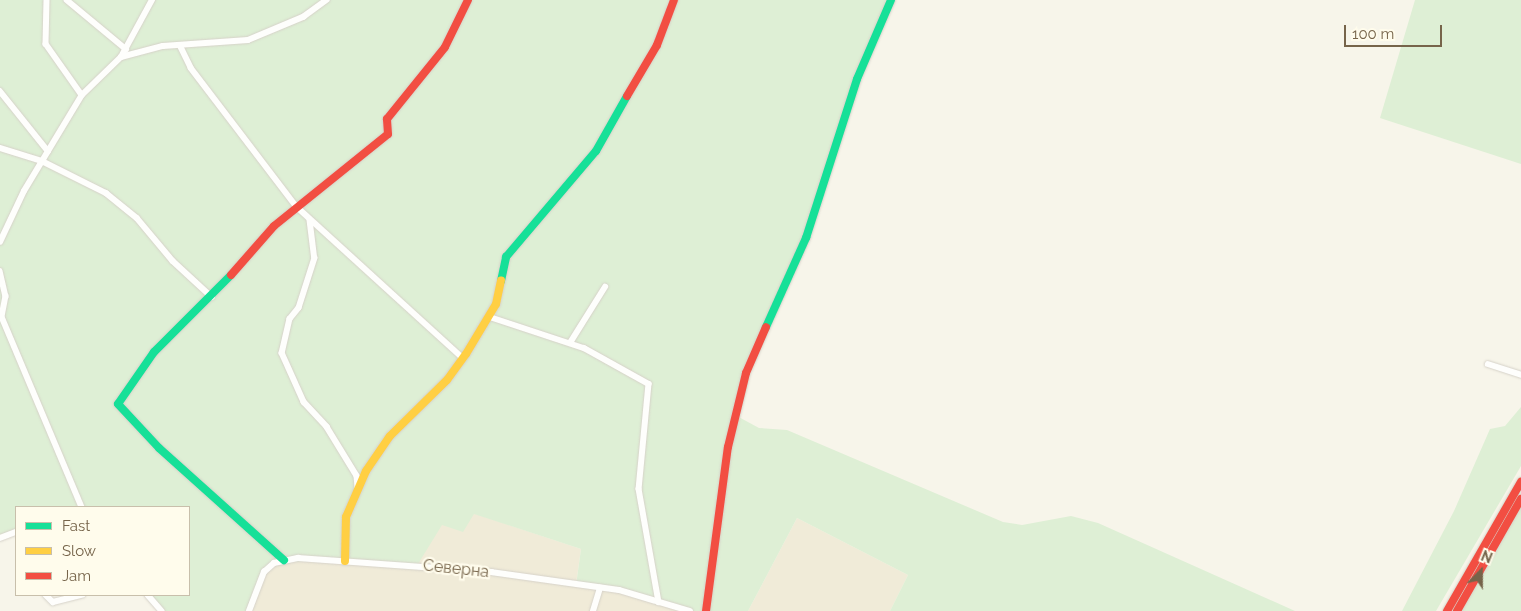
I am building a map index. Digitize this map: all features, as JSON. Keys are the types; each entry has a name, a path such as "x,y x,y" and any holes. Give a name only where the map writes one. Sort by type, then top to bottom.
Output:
{"street":[{"path":"47,0 46,44 82,95"},
{"path":"67,0 130,52"},
{"path":"121,57 152,0"},
{"path":"0,242 42,161 82,95 121,57 130,52 265,34 303,18 326,0"},
{"path":"250,611 264,572 284,560 159,448 118,404 154,352 212,297 259,241 297,207 381,142 388,134 387,119 445,47 468,0"},
{"path":"345,561 346,517 358,488 381,447 447,380 490,317 506,257 564,184 596,151 656,45 674,0"},
{"path":"706,611 728,447 746,373 806,238 857,79 891,0"},
{"path":"180,45 191,68 297,207 463,358"},
{"path":"0,91 48,151"},
{"path":"0,148 42,161 106,193 129,212 212,297"},
{"path":"310,220 315,258 299,308 290,319 282,353 304,402 327,427 357,476 358,488"},
{"path":"0,271 6,296 6,326 82,506"},
{"path":"570,343 605,287"},
{"path":"490,317 570,343 622,367 650,386 639,489 659,602"},
{"path":"0,333 6,326"},
{"path":"1488,364 1521,375"},
{"path":"1447,611 1521,482"},
{"path":"1457,611 1521,499"},
{"path":"0,538 15,532"},
{"name":"Северна","path":"284,560 345,561 490,572 600,588 690,611"},
{"path":"593,611 600,588"},
{"path":"47,596 53,602 78,596"},
{"path":"149,596 162,611"}],"shaded area":[{"path":"473,513 581,549 576,584 619,590 690,611 250,611 258,582 274,563"},
{"path":"797,518 908,575 890,611 748,611"}],"green space":[{"path":"0,0 891,0 868,52 806,238 755,347 735,415 759,428 787,430 1003,522 1022,525 1071,516 1098,523 1295,611 890,611 908,575 797,518 748,611 690,611 619,590 576,585 581,549 474,514 463,532 442,525 418,564 282,561 264,572 250,611 162,611 150,596 190,596 190,506 15,506 15,529 0,536"},
{"path":"1415,0 1521,0 1521,164 1380,118"},
{"path":"1521,407 1521,466 1436,611 1402,611 1454,511 1490,429 1505,426"},
{"path":"1521,499 1521,611 1457,611"}],"traffic: fast":[{"path":"766,327 806,238 857,79 891,0"},
{"path":"501,281 506,257 596,151 627,96"},
{"path":"231,275 154,352 118,404 159,448 284,560"}],"traffic: slow":[{"path":"345,561 346,517 366,471 390,436 447,380 466,354 496,304 501,281"}],"traffic: jam":[{"path":"231,275 274,226 388,134 387,119 445,47 468,0"},
{"path":"627,96 657,45 674,0"},
{"path":"706,611 728,447 746,373 766,327"},
{"path":"1447,611 1521,482"},
{"path":"1457,611 1521,499"}]}
